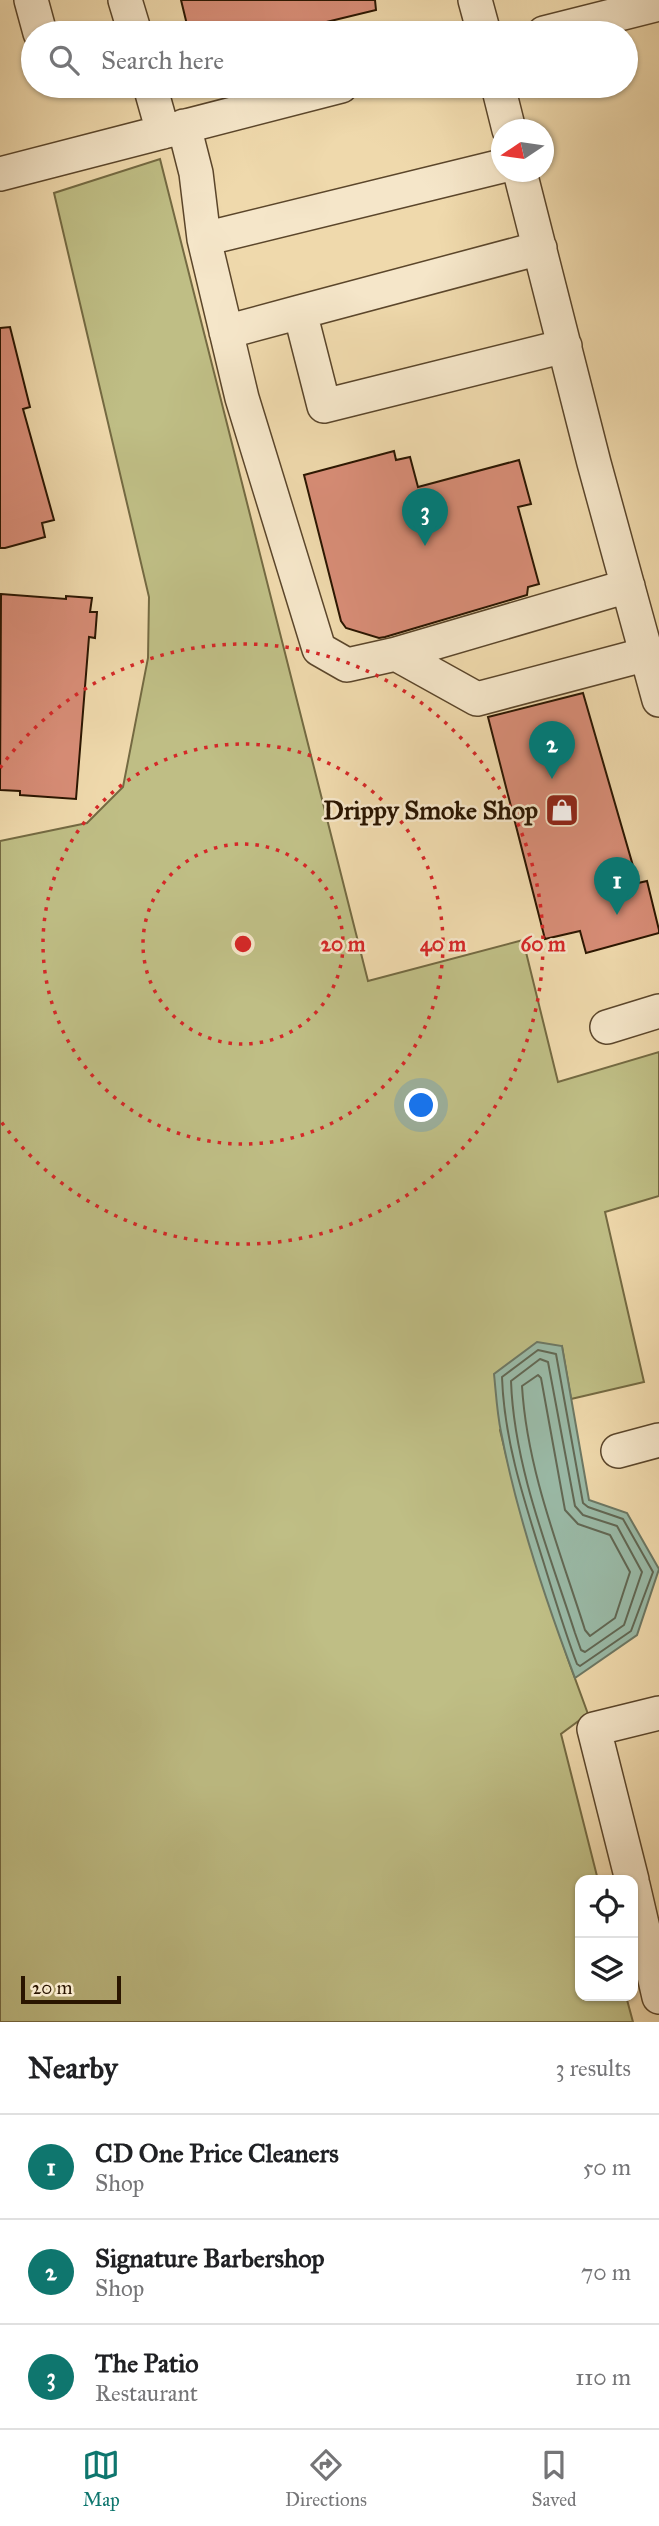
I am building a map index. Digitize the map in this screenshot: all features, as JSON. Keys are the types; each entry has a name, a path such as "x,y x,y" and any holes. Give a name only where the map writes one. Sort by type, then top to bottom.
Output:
{"street":[{"path":"31,0 37,21"},
{"path":"125,0 131,21"},
{"path":"475,0 481,21"},
{"path":"592,21 659,4"},
{"path":"157,98 196,173 204,239 242,398 319,649 347,665 396,654 628,586"},
{"path":"0,174 294,98"},
{"path":"501,98 506,119"},
{"path":"204,239 491,169"},
{"path":"523,182 659,700"},
{"path":"226,332 540,248"},
{"path":"300,312 324,406 565,346"},
{"path":"396,654 477,699 647,654"},
{"path":"607,1027 659,1011"},
{"path":"618,1451 659,1440"},
{"path":"630,1875 594,1729 659,1713"},
{"path":"638,1908 659,1997"}],"shaded area":[{"path":"160,159 368,981 523,940 558,1082 659,1052 659,1196 605,1212 644,1382 571,1399 562,1347 500,1430 540,1574 588,1714 561,1734 597,1875 575,1875 575,2001 627,2001 633,2022 0,2022 0,841 87,823 123,787 148,658 149,597 54,193"}],"water":[{"path":"537,1342 562,1346 589,1500 627,1513 659,1569 637,1635 575,1678 524,1526 498,1410 494,1374"}],"building":[{"path":"181,0 375,0 376,10 330,21 186,21"},
{"path":"10,327 30,407 23,409 54,520 42,523 45,537 0,548 0,328"},
{"path":"394,451 396,460 410,457 418,487 519,460 531,504 518,507 539,584 528,587 527,595 385,637 379,638 346,628 341,621 304,475"},
{"path":"1,594 66,599 66,596 92,598 90,612 97,612 95,638 89,637 76,799 20,795 20,791 0,790"},
{"path":"583,693 638,883 647,881 659,930 659,933 586,953 580,931 545,939 488,717"}],"place":[{"name":"The Patio","path":"425,546"},
{"name":"Signature Barbershop","path":"552,779"},
{"name":"Drippy Smoke Shop","path":"562,810"},
{"name":"CD One Price Cleaners","path":"617,915"}]}
